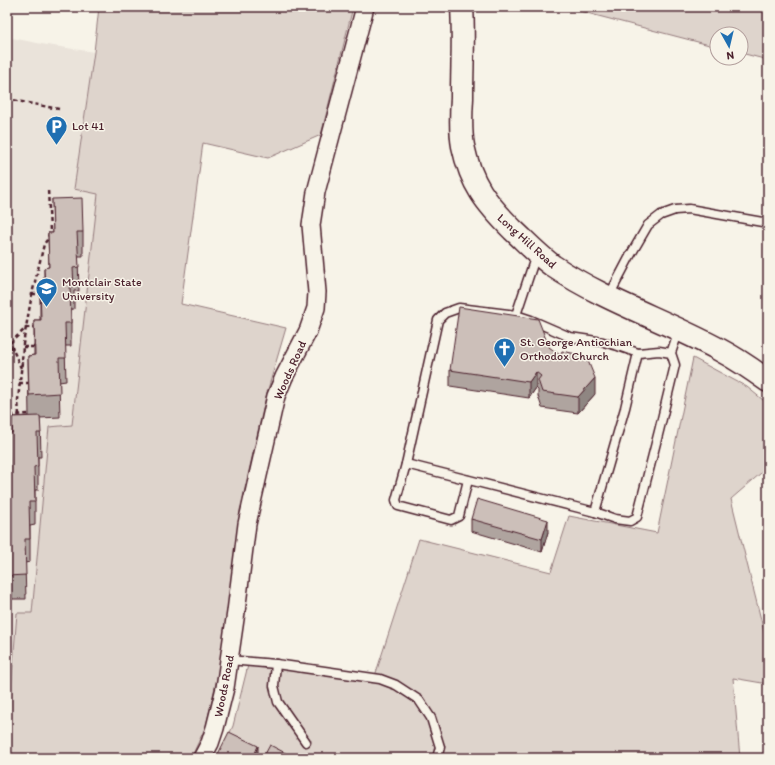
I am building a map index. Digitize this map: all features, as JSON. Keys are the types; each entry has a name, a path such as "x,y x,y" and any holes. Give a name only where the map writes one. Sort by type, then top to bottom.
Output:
{"street":[{"name":"Woods Road","path":"202,758 210,743 215,728 225,688 247,524 274,403 284,377 308,331 316,308 317,292 311,225 316,192 365,7"},
{"name":"Long Hill Road","path":"462,7 462,144 468,166 478,187 496,213 537,253 578,282 721,350 768,381"}],"lane":[{"path":"608,296 648,225 661,215 675,210 689,209 768,223"},
{"path":"516,315 537,253"},
{"path":"468,480 459,516 451,520 398,506 396,500 406,464 438,320 446,313 459,308 516,315 570,337 603,342 638,354 659,351 671,353"},
{"path":"406,464 595,512 615,519 630,521 637,517 675,365 671,353 680,330"},
{"path":"595,512 625,408 638,354"},
{"path":"229,660 276,664 380,679 396,685 419,700 431,718 440,747 437,758"},
{"path":"276,664 274,686 278,702 306,742"}],"path":[{"path":"7,99 59,109"},
{"path":"19,415 19,383 26,328 32,294 44,244 50,231 48,189"},
{"path":"47,240 53,239"},
{"path":"32,294 44,294"},
{"path":"7,346 26,328 40,327"},
{"path":"7,337 21,369"},
{"path":"23,347 34,347"},
{"path":"19,383 28,383"},
{"path":"7,438 13,415 29,414"}],"shaded area":[{"path":"99,7 353,7 321,135 268,158 203,143 181,304 286,328 266,396 240,510 223,652 206,726 191,758 7,758 7,740 17,613 32,613 49,427 72,425 98,194 74,189"},
{"path":"564,7 768,7 768,60 749,55 749,26 709,26 709,45"},
{"name":"Montclair State University","path":"7,37 94,52 74,189 99,193 72,426 49,427 32,613 17,613 7,740"},
{"path":"693,358 747,387 768,404 768,467 731,499 768,648 768,684 733,678 740,758 218,758 233,726 250,657 373,682 419,539 551,572 569,516 657,533"}],"building":[{"path":"82,198 83,232 77,232 79,267 73,268 74,286 70,286 71,323 65,323 66,358 59,358 60,393 29,395 28,356 35,355 34,320 41,320 40,285 45,285 44,268 49,267 48,233 53,233 52,199"},
{"name":"St. George Antiochian Orthodox Church","path":"459,307 538,319 549,347 560,355 562,351 586,356 595,378 578,397 542,392 538,380 541,376 536,372 529,382 450,370"},
{"path":"40,416 41,433 37,433 38,466 34,467 35,502 29,502 30,539 25,539 26,575 7,576 7,468 9,468 8,433 12,433 12,417"},
{"path":"477,499 548,520 542,539 471,519"},
{"path":"229,732 258,746 253,758 216,758"},
{"path":"270,745 295,758 263,758"},
{"path":"306,753 338,757 338,758 305,758"}],"place":[{"name":"Lot 41","path":"56,146"},
{"name":"Montclair State University","path":"46,308"},
{"name":"St. George Antiochian Orthodox Church","path":"505,368"}]}
